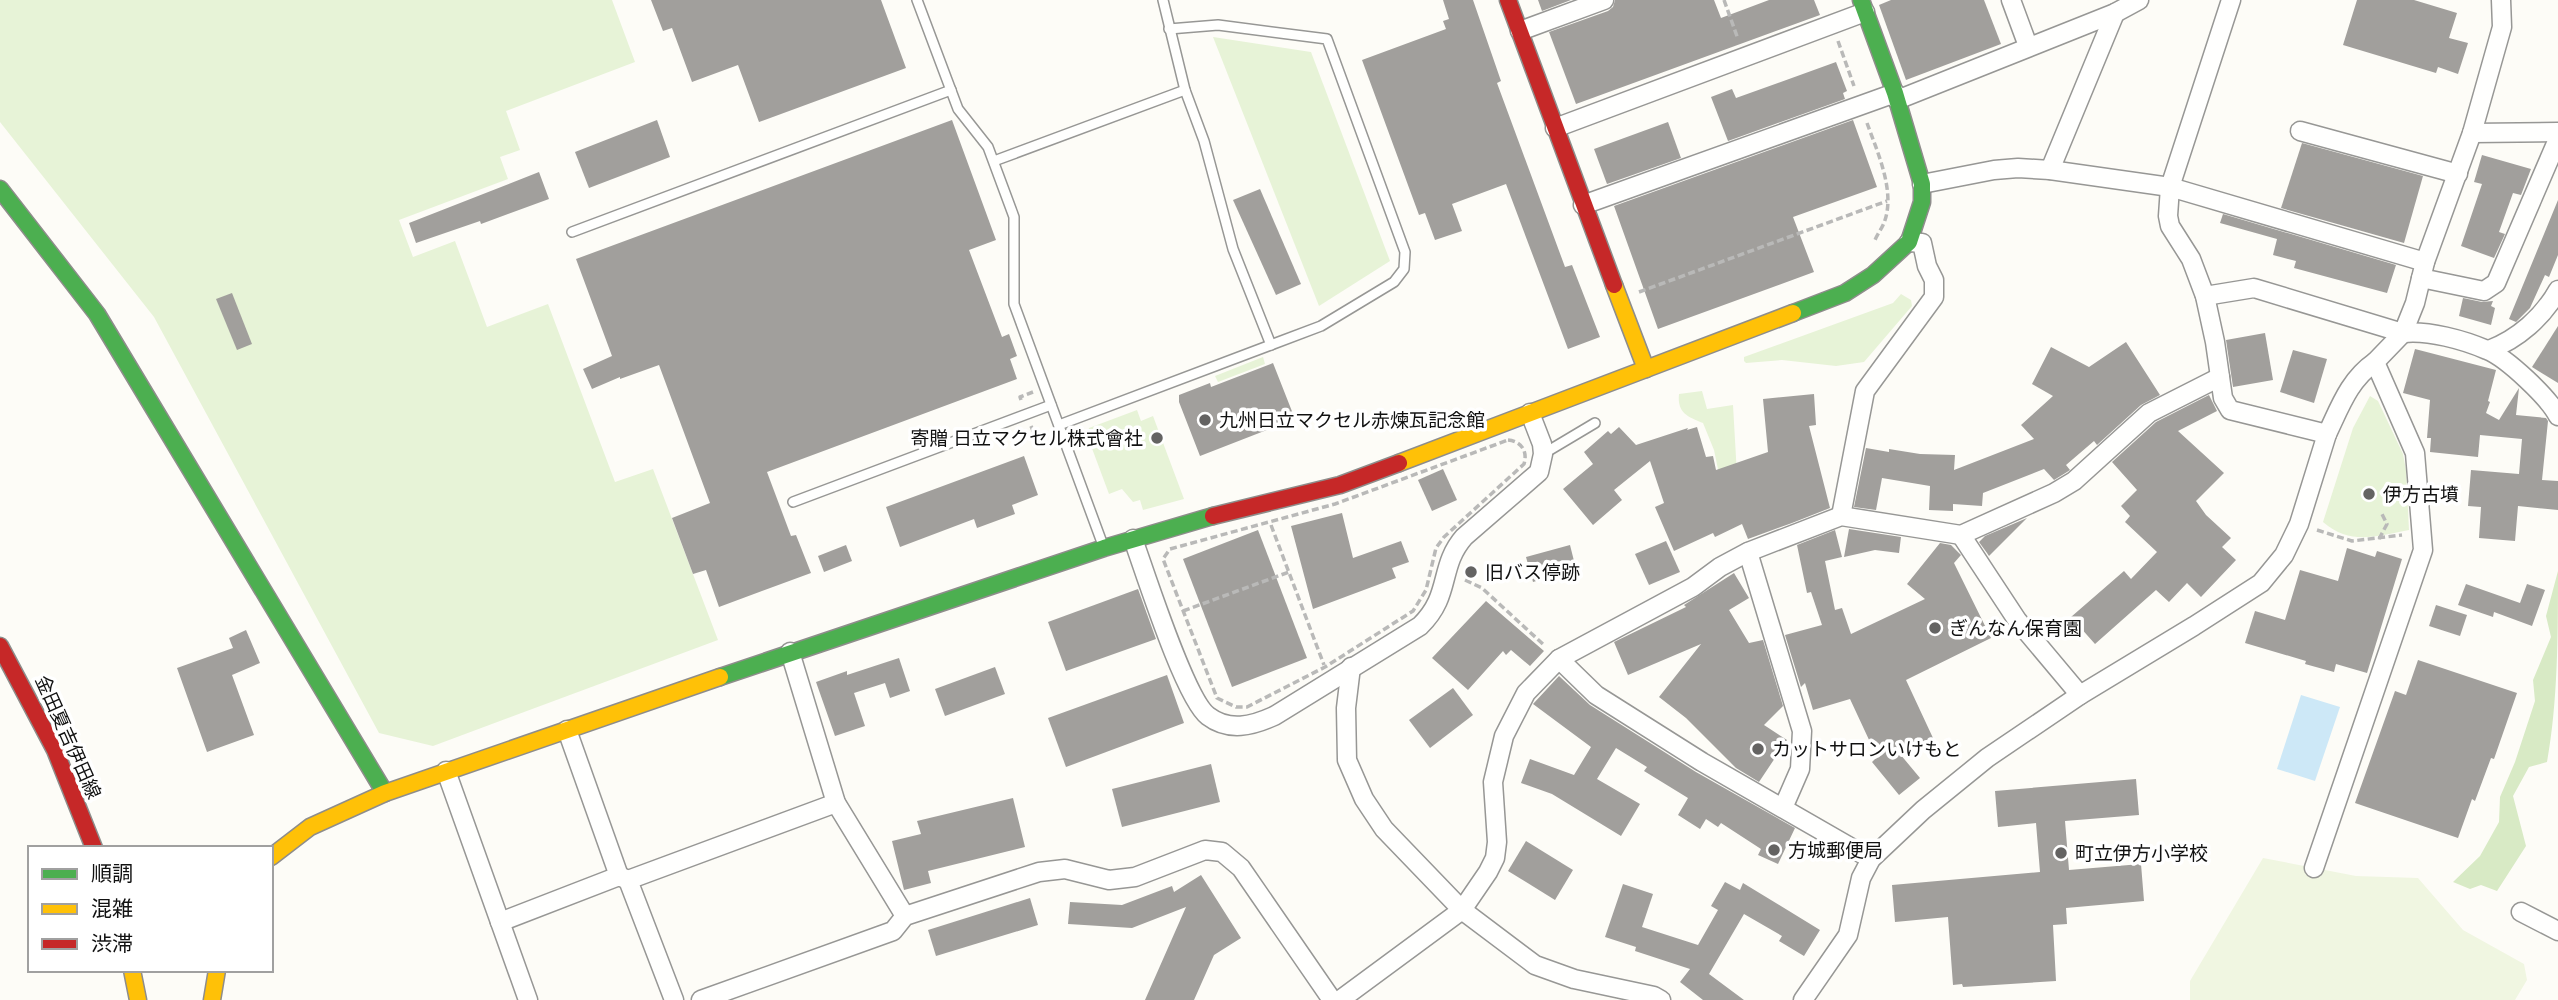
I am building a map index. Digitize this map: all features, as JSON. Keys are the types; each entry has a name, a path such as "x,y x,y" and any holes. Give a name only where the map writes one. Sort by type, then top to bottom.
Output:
{"street":[{"path":"1508,0 1646,369"},
{"path":"1520,31 1604,0"},
{"path":"2011,0 2028,46"},
{"path":"1583,205 1896,97 2115,12 2139,0"},
{"path":"2231,0 2170,187 2170,226 2191,259 2205,296 2223,398 2230,410 2326,435"},
{"path":"1803,1000 1848,935 1861,878 1871,859 1923,810 1987,758 2080,695 2261,583 2284,555 2299,524 2326,435 2351,383 2403,333 2472,133 2502,27 2501,0"},
{"path":"273,856 310,827 385,793 446,771 790,652 1133,538 1340,485 1845,293 1873,275 1909,242 1922,202 1922,184 1896,97 1863,6 1833,25 1555,128"},
{"path":"2050,170 2115,12"},
{"path":"2300,131 2458,174"},
{"path":"2472,133 2558,132"},
{"path":"1922,184 1994,170 2050,170 2170,187 2484,291 2496,283 2558,139"},
{"path":"0,189 97,314 385,793"},
{"path":"1841,516 1865,391 1934,297 1934,280 1927,266 1922,243 1909,242"},
{"path":"2205,296 2254,288 2403,333 2421,331 2489,350 2528,381 2553,405 2558,416"},
{"path":"2489,350 2507,343 2533,323 2558,290"},
{"path":"2314,868 2423,550 2415,453 2375,362"},
{"path":"1340,1000 1462,910 1488,872 1497,842 1493,782 1504,736 1526,693 1559,659 1693,587 1720,567 1748,552 1841,516 1961,535 2074,481 2149,413 2220,377"},
{"path":"1133,538 1199,708 1220,723 1252,726 1274,716 1420,626 1430,616 1437,606 1453,550 1464,537 1539,472 1543,454 1530,413"},
{"path":"1961,535 2017,620 2080,695"},
{"path":"1748,552 1802,731 1800,769 1783,808"},
{"name":"金田夏吉伊田線","path":"0,646 55,750 93,846"},
{"path":"790,652 836,803 905,916"},
{"path":"1559,659 1596,695 1702,762 1871,859"},
{"path":"1351,667 1345,744 1347,760 1364,799 1384,829 1462,910 1535,965 1574,979 1654,996 1661,1000"},
{"path":"567,730 674,1000"},
{"path":"446,771 528,1000"},
{"path":"500,922 836,803"},
{"path":"701,1000 893,931 905,916 1039,872 1065,869 1109,880 1135,877 1205,850 1222,852 1241,868 1332,1000"},
{"path":"2521,912 2558,931"},
{"path":"132,972 138,1000"},
{"path":"212,1000 217,972"}],"lane":[{"path":"917,0 958,109 988,147 1014,217 1014,304 1104,548"},
{"path":"1163,0 1185,90 1204,141 1233,249 1271,345"},
{"path":"1059,425 1321,326 1394,282 1404,269 1405,252 1328,39 1219,24 1169,29"},
{"path":"572,232 951,90"},
{"path":"994,162 1185,90"},
{"path":"793,502 1051,405"},
{"path":"1543,454 1595,423"}],"path":[{"path":"1724,0 1745,57"},
{"path":"1833,25 1878,158 1887,201 1885,219 1868,248"},
{"path":"1508,440 1519,443 1525,453 1521,469 1444,537 1436,548 1426,590 1413,611 1325,667 1247,707 1226,704 1217,698 1183,611 1163,559 1170,549 1335,504 1508,440"},
{"path":"2379,539 2387,524 2382,514"},
{"path":"1270,522 1325,667"},
{"path":"2299,524 2352,541 2398,536"},
{"path":"1183,611 1289,572"},
{"path":"1447,572 1482,588 1559,659"}],"green space":[{"path":"0,0 612,0 635,62 506,111 520,150 500,157 508,179 399,220 413,257 455,241 487,327 548,304 615,482 653,469 718,640 433,746 379,733 154,317 0,122"},
{"path":"1213,37 1311,52 1390,261 1319,306"},
{"path":"1901,294 1911,300 1912,306 1864,362 1836,366 1782,360 1744,361 1744,357 1893,303"},
{"path":"1263,357 1265,364 1218,382 1215,376"},
{"path":"1702,391 1707,409 1733,405 1737,475 1720,479 1714,450 1703,423 1688,416 1680,406 1679,394"},
{"path":"2370,396 2378,401 2403,454 2409,530 2354,537 2323,522 2353,428"},
{"path":"1137,410 1141,421 1153,416 1184,499 1143,510 1140,500 1133,502 1122,489 1109,494 1087,435 1089,428"},
{"path":"2558,571 2555,692 2547,762 2529,767 2513,796 2526,846 2497,891 2481,885 2470,889 2453,882 2480,856 2499,822 2500,797 2515,762 2535,701 2533,680 2551,637 2546,616"},
{"path":"2263,858 2356,876 2418,878 2463,930 2524,964 2527,980 2515,1000 2190,1000 2190,981"}],"water":[{"path":"2301,695 2340,707 2315,781 2277,769"}],"building":[{"path":"651,0 881,0 906,68 759,122 738,65 692,82 672,28 663,31"},
{"path":"1443,0 1473,0 1501,81 1497,83 1565,267 1572,265 1600,337 1568,349 1506,184 1452,204 1462,231 1435,240 1425,213 1419,215 1362,60 1446,29 1443,21 1449,19"},
{"path":"1538,0 1571,0 1542,11"},
{"path":"1615,0 1714,0 1721,18 1769,0 1814,0 1820,15 1576,104 1549,32 1608,11"},
{"path":"1891,0 1984,0 2001,44 1906,80 1879,5"},
{"path":"2357,0 2414,0 2457,13 2449,38 2468,43 2458,74 2438,67 2436,73 2343,45"},
{"path":"1836,62 1847,91 1843,93 1845,99 1728,141 1711,97 1732,89 1736,98"},
{"path":"657,120 670,157 589,188 575,152"},
{"path":"952,120 996,240 969,250 1002,337 1009,334 1017,356 1010,359 1017,379 767,472 791,536 796,535 811,573 719,607 706,570 693,574 672,518 710,503 659,365 592,389 583,369 612,356 576,259"},
{"path":"1853,120 1877,187 1793,217 1814,272 1658,329 1614,206"},
{"path":"1668,122 1681,158 1607,184 1594,149"},
{"path":"2302,143 2423,176 2404,243 2281,208"},
{"path":"2482,155 2531,169 2521,195 2513,193 2499,232 2505,234 2494,258 2461,246 2482,184 2474,182"},
{"path":"539,172 549,199 481,224 480,221 416,243 409,223"},
{"path":"1260,189 1301,284 1276,295 1233,200"},
{"path":"2558,200 2558,255 2549,277 2545,275 2530,308 2516,322 2509,319"},
{"path":"2223,214 2396,265 2387,293 2294,268 2296,261 2273,255 2277,239 2220,223"},
{"path":"232,293 252,344 237,350 216,299"},
{"path":"2463,298 2493,301 2491,306 2495,308 2491,325 2459,316"},
{"path":"2558,326 2558,383 2532,367"},
{"path":"2265,333 2273,380 2233,387 2226,340"},
{"path":"2126,342 2160,395 2141,405 2097,445 2094,441 2066,465 2070,470 2054,480 2044,469 1983,493 1982,506 1953,504 1953,511 1929,510 1930,486 1882,478 1876,510 1854,507 1866,448 1889,452 1889,449 1920,454 1955,455 1954,470 2034,439 2021,425 2053,396 2032,384 2051,347 2089,367"},
{"path":"2415,349 2496,370 2486,413 2499,420 2519,388 2516,415 2546,418 2548,421 2542,480 2558,481 2558,510 2518,506 2515,541 2479,538 2481,507 2468,506 2471,470 2519,474 2522,439 2480,435 2478,457 2430,452 2431,438 2427,438 2430,400 2403,393"},
{"path":"2293,350 2327,359 2314,403 2280,392"},
{"path":"1273,363 1295,419 1200,456 1179,402 1179,395 1210,383 1211,387"},
{"path":"1814,394 1816,425 1809,426 1830,508 1792,523 1748,539 1742,524 1715,537 1713,533 1674,551 1655,507 1664,503 1650,461 1614,490 1622,500 1593,525 1563,489 1593,464 1584,452 1608,431 1611,434 1619,427 1636,445 1697,427 1706,457 1713,456 1716,470 1768,452 1763,399"},
{"path":"2209,395 2217,411 2178,431 2224,473 2196,501 2206,515 2231,538 2222,547 2236,560 2201,597 2187,583 2169,602 2156,590 2095,644 2071,617 2124,571 2131,579 2157,552 2125,522 2130,516 2121,506 2137,490 2112,462 2156,422"},
{"path":"1024,456 1038,495 1012,505 1015,514 977,528 974,519 900,547 886,507"},
{"path":"1443,469 1457,500 1432,511 1418,480"},
{"path":"1342,513 1353,558 1401,541 1409,562 1392,568 1396,578 1313,609 1291,526"},
{"path":"2027,518 1989,556 1979,542 1985,536"},
{"path":"1849,529 1901,537 1899,553 1875,550 1844,557"},
{"path":"1258,530 1307,658 1232,687 1183,559"},
{"path":"1835,530 1842,557 1825,561 1835,610 1842,608 1851,634 1925,599 1907,584 1940,543 1951,545 1961,555 1954,563 1991,638 1906,680 1933,738 1900,754 1920,778 1899,795 1872,762 1877,757 1850,699 1813,710 1805,683 1801,687 1785,635 1822,625 1811,592 1807,593 1797,545"},
{"path":"1666,541 1680,572 1649,585 1635,554"},
{"path":"846,545 852,561 824,572 818,556"},
{"path":"1570,545 1576,569 1533,582 1526,557"},
{"path":"2347,548 2375,557 2377,551 2402,559 2367,673 2336,664 2334,672 2245,643 2255,611 2285,620 2300,570 2338,581"},
{"path":"1734,573 1749,598 1729,610 1749,643 1763,640 1783,706 1764,725 1787,740 1759,782 1736,768 1686,718 1659,697 1701,644 1628,675 1614,642 1686,607 1684,605"},
{"path":"2466,584 2520,603 2527,584 2545,590 2532,626 2494,612 2493,617 2458,605"},
{"path":"1138,589 1156,639 1066,671 1048,622"},
{"path":"1486,601 1544,651 1530,666 1511,650 1506,655 1503,651 1468,690 1432,658"},
{"path":"2436,605 2467,615 2460,636 2429,626"},
{"path":"246,630 260,663 232,675 254,735 207,752 177,668 233,648 229,638"},
{"path":"899,658 910,691 890,698 885,683 854,693 865,726 835,736 816,682"},
{"path":"2418,660 2517,693 2494,759 2491,758 2475,801 2472,799 2458,838 2355,803 2395,691 2406,695"},
{"path":"995,667 1005,694 945,716 935,689"},
{"path":"1167,675 1184,723 1066,767 1048,718"},
{"path":"1559,676 1590,705 1696,772 1795,828 1778,864 1758,855 1761,849 1721,823 1718,827 1706,819 1700,829 1678,815 1688,798 1644,771 1647,767 1616,748 1597,779 1640,804 1621,836 1552,794 1521,783 1530,759 1574,775 1591,747 1533,704"},
{"path":"1453,688 1473,715 1430,748 1409,720"},
{"path":"1211,764 1220,802 1122,827 1112,789"},
{"path":"2136,779 2139,815 2065,821 2069,870 2141,864 2144,901 2066,908 2067,924 2053,925 2056,981 1963,987 1962,984 1953,985 1948,917 1895,922 1892,885 2040,872 2036,823 1998,827 1995,791"},
{"path":"1013,798 1025,847 928,871 931,883 904,890 892,841 921,834 917,821"},
{"path":"1526,841 1573,870 1555,900 1508,871"},
{"path":"1201,875 1241,938 1214,955 1194,1000 1145,1000 1186,907 1132,928 1068,924 1070,902 1122,905 1172,886 1174,892"},
{"path":"1725,882 1740,890 1743,883 1820,930 1804,956 1779,941 1782,936 1744,914 1709,974 1744,1000 1703,1000 1680,982 1690,969 1635,951 1636,947 1605,937 1623,884 1653,894 1642,927 1698,945 1718,910 1711,906"},
{"path":"1030,898 1038,925 936,956 928,930"}],"traffic: fast":[{"path":"1793,313 1845,293 1873,275 1909,242 1922,202 1922,184 1895,93 1861,0"},
{"path":"0,189 97,314 385,793"},
{"path":"720,677 1104,548 1213,516"}],"traffic: slow":[{"path":"1614,285 1646,369"},
{"path":"1399,463 1793,313"},
{"path":"273,855 310,827 385,793 720,677"},
{"path":"132,972 138,1000"},
{"path":"212,1000 217,972"}],"traffic: jam":[{"path":"1508,0 1614,285"},
{"path":"1213,516 1340,485 1399,463"},
{"path":"0,646 55,750 93,846"}],"place":[{"name":"九州日立マクセル赤煉瓦記念館","path":"1205,420"},
{"name":"寄贈 日立マクセル株式會社","path":"1157,438"},
{"name":"伊方古墳","path":"2369,494"},
{"name":"旧バス停跡","path":"1471,572"},
{"name":"ぎんなん保育園","path":"1935,628"},
{"name":"カットサロンいけもと","path":"1758,749"},
{"name":"方城郵便局","path":"1774,850"},
{"name":"町立伊方小学校","path":"2061,853"}]}
